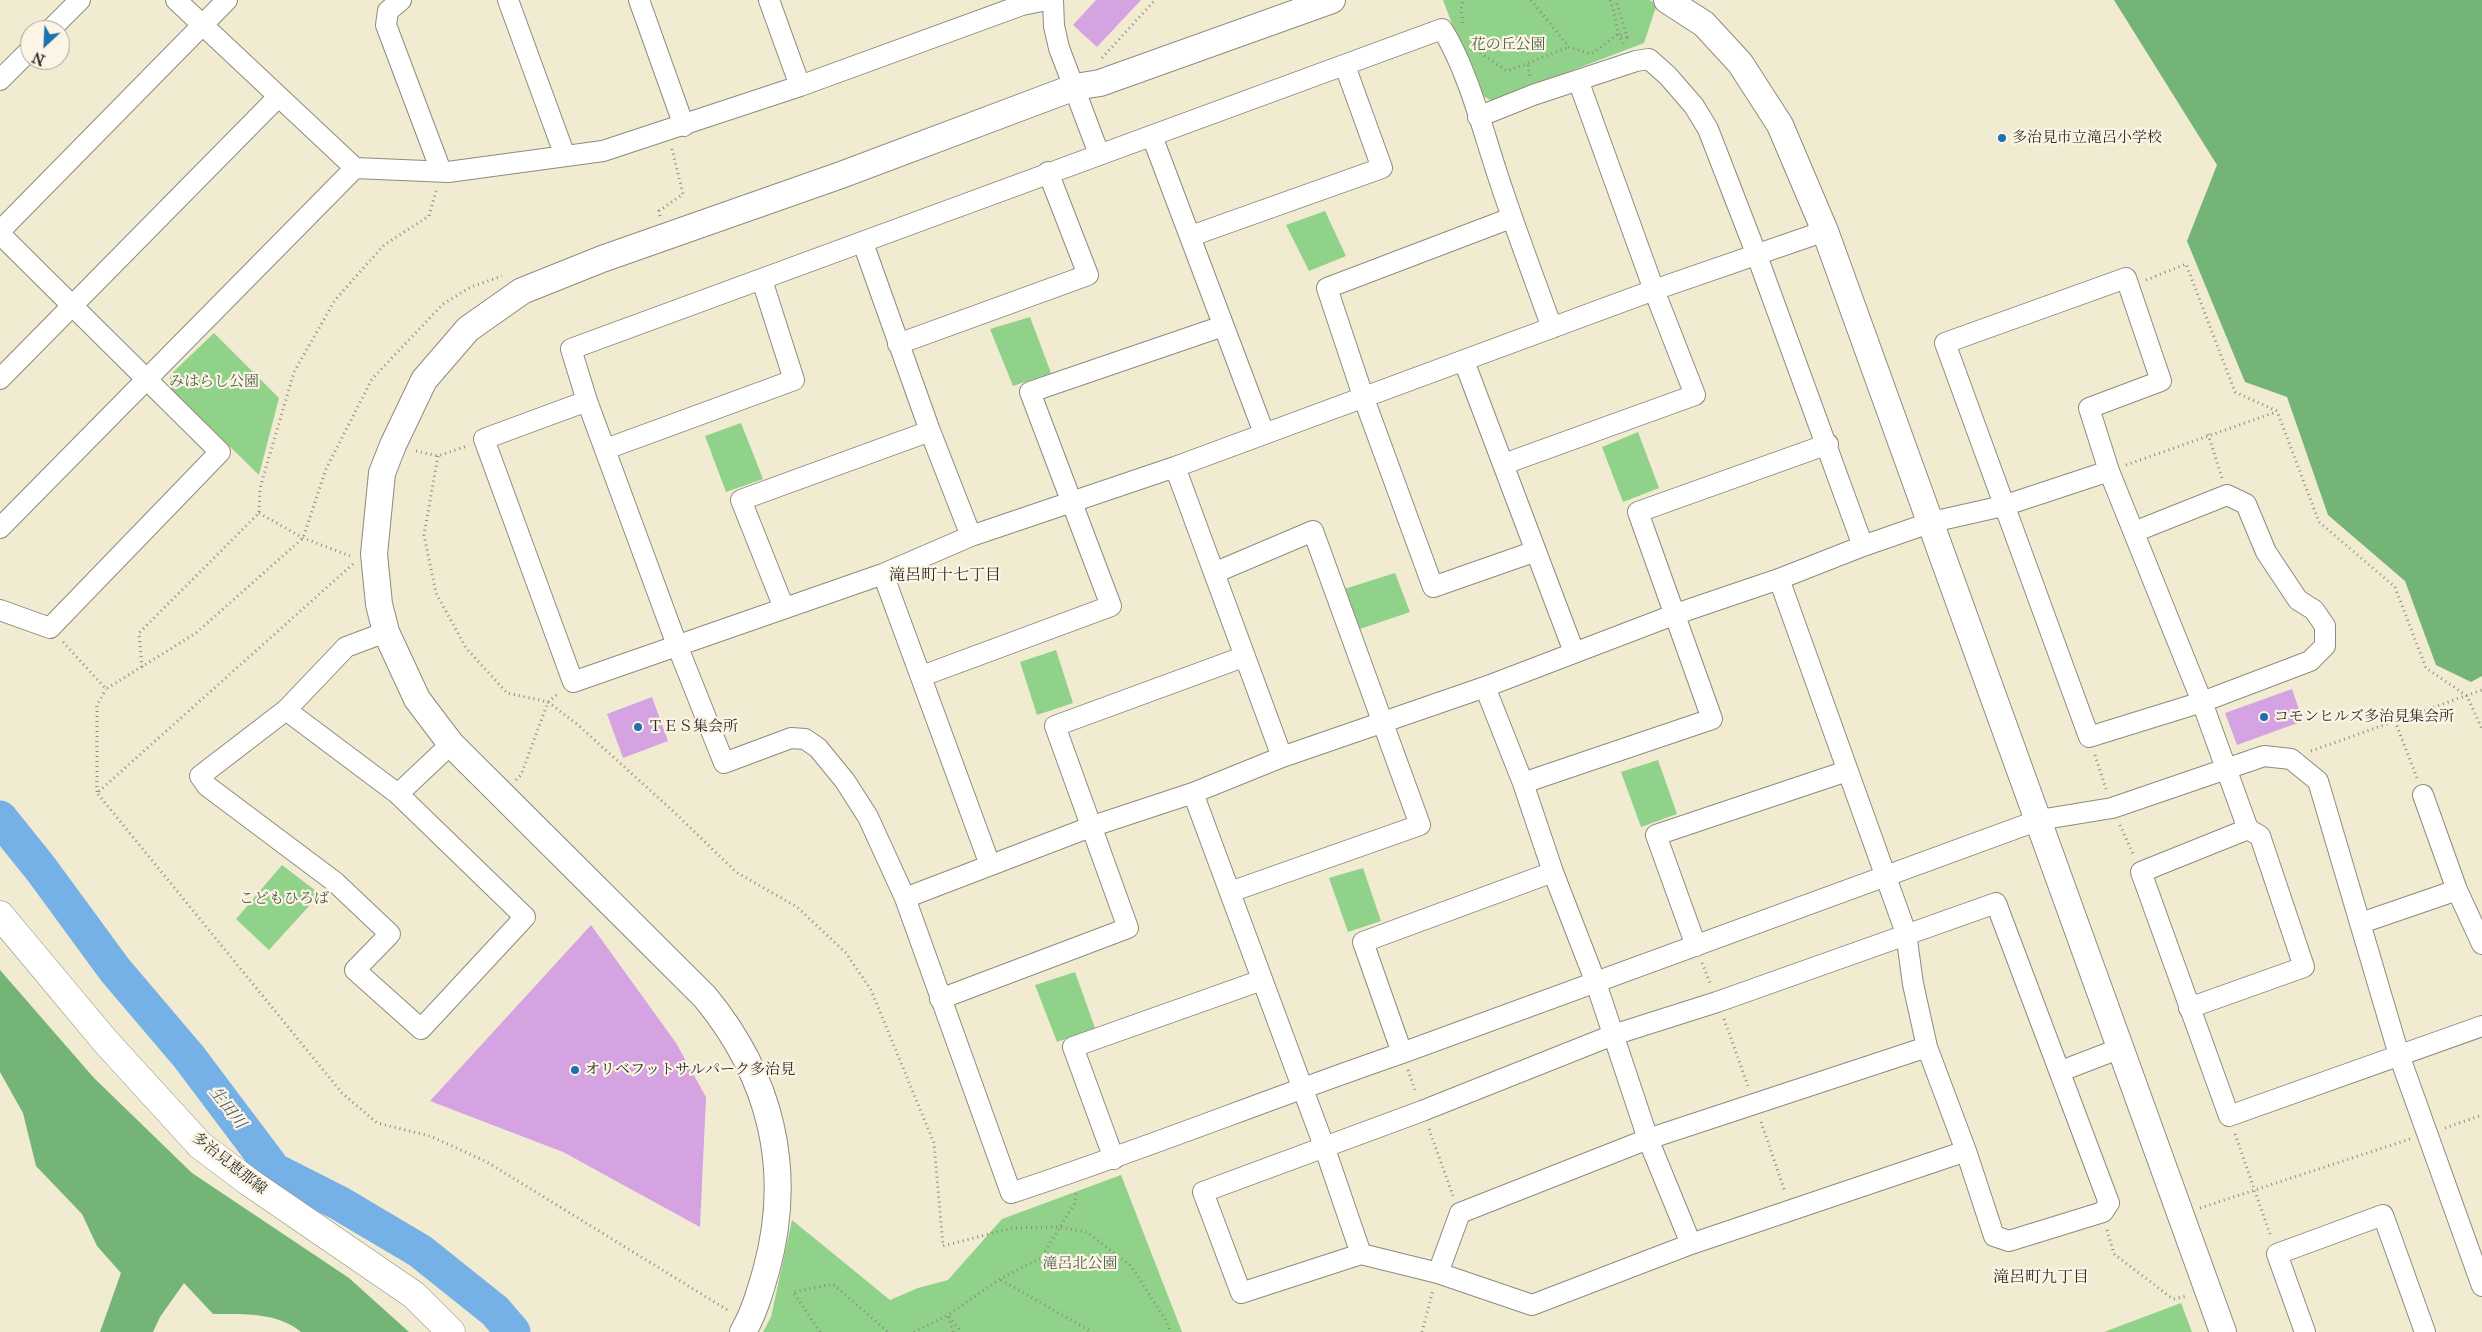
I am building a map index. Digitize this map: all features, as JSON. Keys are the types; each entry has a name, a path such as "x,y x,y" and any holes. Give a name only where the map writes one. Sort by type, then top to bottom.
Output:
{"main road":[{"name":"多治見恵那線","path":"0,915 106,1042 200,1145 249,1182 414,1295 451,1332"}],"street":[{"path":"60,20 80,0"},
{"path":"176,0 355,168 448,172 603,152 800,86 1022,5 1047,0"},
{"path":"0,610 50,628 220,452 0,232 227,0"},
{"path":"401,0 388,11 386,25 441,171"},
{"path":"508,0 565,156"},
{"path":"638,0 676,128"},
{"path":"769,0 800,86"},
{"path":"1053,0 1054,26 1059,48 1087,85 1099,154"},
{"path":"743,1332 756,1303 773,1246 778,1155 759,1085 722,1017 705,996 451,744 418,699 386,632 380,604 374,554 382,473 393,445 424,380 468,329 522,291 662,236 841,175 1087,85 1332,0"},
{"path":"1667,0 1704,24 1740,63 1780,125 1825,231 1932,522 2223,1332"},
{"path":"1552,328 1511,218 1478,117 1450,41 1442,29 1345,66 1048,172 864,243 571,349 587,401 677,645 724,763 791,738 805,739 818,748 845,781 868,818 905,898 1011,1193 1114,1159 1302,1088 1402,1054 2039,820 2112,808 2264,756 2291,759 2318,781 2399,1055 2482,1286"},
{"path":"1478,117 1636,61 1649,59 1668,76 1694,106 1708,130 1828,444 1863,546"},
{"path":"0,80 20,60"},
{"path":"1191,236 1382,168 1345,66"},
{"path":"1504,464 1695,395 1654,290 1578,80"},
{"path":"0,379 278,97"},
{"path":"1152,136 1264,433"},
{"path":"0,528 355,168"},
{"path":"898,344 1088,275 1048,172"},
{"path":"1511,218 1327,288 1363,396 1434,587 1536,551"},
{"path":"587,401 484,439 573,682 883,574 971,536 1175,466 1756,253 1825,231"},
{"path":"864,243 898,344 971,536"},
{"path":"2134,532 2227,495 2246,504 2266,552 2298,600 2314,610 2325,626 2325,646 2310,661 2202,702 2089,738 1944,343 2126,278 2161,381 2089,408 2109,471 2202,702 2248,829 2260,836 2304,967 2189,1008"},
{"path":"606,449 794,380 762,280"},
{"path":"922,676 1111,606 1030,392 1223,326"},
{"path":"1464,361 1574,652"},
{"path":"784,608 741,500 930,431"},
{"path":"1523,783 1712,719 1638,512 1828,444"},
{"path":"1175,466 1282,757"},
{"path":"905,898 1093,826 1193,793 1282,757 1485,687 1574,652 1676,614 1779,579 1863,546 1932,522 2003,506 2109,471"},
{"path":"1214,573 1313,530 1420,825 1230,892"},
{"path":"883,574 990,865"},
{"path":"1779,579 1846,771 1906,933 1913,984 1927,1047 1966,1151 1994,1236 2009,1241 2103,1212 2109,1203 1996,903 1906,933 1717,1002 1613,1035 1422,1111 1203,1192 1241,1294 1361,1254 1438,1273 1532,1305 1691,1244 1966,1151"},
{"path":"286,710 398,794 525,918 421,1028 355,970 390,934 335,882 207,786 200,776 286,710 346,647 386,632"},
{"path":"940,998 1128,928 1093,826 1055,726 1244,656"},
{"path":"1485,687 1523,783 1553,872 1596,983 1648,1139 1691,1244"},
{"path":"398,794 451,744"},
{"path":"1696,946 1656,834 1846,771"},
{"path":"1193,793 1324,1146 1361,1254"},
{"path":"2423,795 2456,890 2482,944"},
{"path":"2248,829 2141,872 2229,1116 2482,1026"},
{"path":"1402,1054 1363,942 1553,872"},
{"path":"2361,923 2456,890"},
{"path":"1114,1159 1073,1047 1262,980"},
{"path":"1438,1273 1460,1213 1648,1139 1927,1047"},
{"path":"2060,1071 2121,1048"},
{"path":"2305,1332 2277,1254 2382,1215 2425,1332"}],"path":[{"path":"1087,85 1094,66 1155,0"},
{"path":"1463,0 1461,10 1464,28"},
{"path":"1531,0 1569,47 1591,54 1617,35 1627,36 1616,0"},
{"path":"1610,0 1617,18 1617,35 1636,61"},
{"path":"1471,48 1506,71 1569,47"},
{"path":"662,236 659,212 683,194 676,128"},
{"path":"142,667 139,634 259,513 260,488 294,372 335,300 384,245 429,216 441,171"},
{"path":"2128,288 2186,264 2235,392 2276,412 2319,522 2395,587 2426,668 2468,696 2482,729"},
{"path":"97,793 97,705 106,689 196,632 303,538 326,469 372,379 404,343 443,304 471,287 508,274 522,291"},
{"path":"2109,471 2208,434 2276,412"},
{"path":"2208,434 2227,495"},
{"path":"393,445 438,456 484,439"},
{"path":"438,456 424,535 436,593 466,648 507,693 548,702 577,724 674,812 736,872 797,908 846,953 871,990 934,1143 943,1246 1012,1228 1059,1227 1087,1232 1131,1266 1167,1322 1170,1332"},
{"path":"259,513 303,538 358,559"},
{"path":"50,628 106,689"},
{"path":"504,796 521,775 548,702 573,682"},
{"path":"2291,759 2482,690"},
{"path":"2395,722 2423,795"},
{"path":"1696,946 1755,1104 1791,1210"},
{"path":"1402,1054 1460,1213"},
{"path":"2180,1215 2482,1115"},
{"path":"2229,1116 2277,1254"},
{"path":"914,1332 948,1314 1000,1280 1041,1258 1074,1202 1079,1171"},
{"path":"2103,1212 2114,1254 2121,1260 2173,1299 2208,1292"},
{"path":"1422,1332 1438,1273"},
{"path":"1000,1280 1092,1332"},
{"path":"820,1332 794,1292 833,1284 888,1332"},
{"path":"948,1314 953,1332"},
{"path":"948,1314 962,1332"}],"green space":[{"name":"花の丘公園","path":"1443,0 1649,0 1657,4 1644,43 1492,101 1478,93"},
{"path":"2114,0 2482,0 2482,676 2471,682 2436,665 2405,581 2328,515 2287,397 2245,382 2187,241 2217,165"},
{"path":"1325,211 1346,256 1309,271 1286,225"},
{"path":"1030,317 1051,373 1013,386 990,329"},
{"name":"みはらし公園","path":"214,333 279,398 259,475 171,389 170,375"},
{"path":"741,423 763,479 726,492 705,436"},
{"path":"1638,432 1659,488 1623,502 1602,447"},
{"path":"1395,573 1410,612 1354,631 1338,591"},
{"path":"1056,650 1073,703 1037,715 1020,662"},
{"path":"1658,760 1677,814 1641,827 1621,772"},
{"name":"こどもひろば","path":"282,865 320,894 269,950 236,919"},
{"path":"1363,868 1381,921 1348,932 1329,878"},
{"path":"0,970 94,1078 192,1173 349,1278 409,1332 301,1332 292,1325 271,1318 248,1314 213,1314 184,1283 160,1317 153,1332 100,1332 121,1273 97,1246 82,1214 36,1166 23,1113 0,1072"},
{"path":"1075,972 1095,1028 1057,1042 1035,985"},
{"name":"滝呂北公園","path":"1121,1175 1182,1332 763,1332 771,1317 792,1220 890,1300 918,1288 948,1280 1002,1219"},
{"path":"2181,1303 2192,1332 2104,1332"}],"building":[{"path":"1096,0 1141,0 1097,47 1073,25"},
{"name":"コモンヒルズ多治見集会所","path":"2292,689 2303,721 2237,745 2225,713"},
{"name":"ＴＥＳ集会所","path":"652,697 668,741 623,758 607,714"},
{"name":"オリベフットサルパーク多治見","path":"591,925 676,1043 706,1097 700,1227 563,1152 430,1101"}],"waterway":[{"name":"生田川","path":"0,818 41,869 115,970 189,1057 274,1170 339,1203 420,1251 495,1311 513,1332"}],"place":[{"name":"多治見市立滝呂小学校","path":"2002,138"},
{"name":"コモンヒルズ多治見集会所","path":"2264,717"},
{"name":"ＴＥＳ集会所","path":"638,727"},
{"name":"オリベフットサルパーク多治見","path":"575,1070"}],"district":[{"name":"滝呂町十七丁目","path":"945,576"},
{"name":"滝呂町九丁目","path":"2041,1278"}]}
